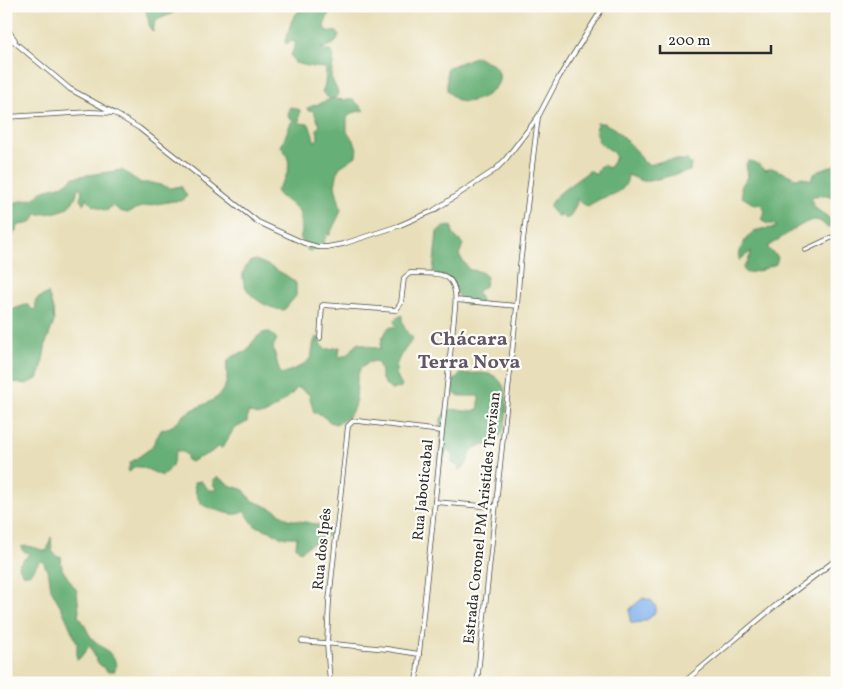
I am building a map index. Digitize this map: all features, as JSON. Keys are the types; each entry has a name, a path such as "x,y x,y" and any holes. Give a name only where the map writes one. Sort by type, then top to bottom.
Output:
{"street":[{"path":"6,35 70,89 114,113 144,133 258,222 304,244 327,247 343,244 398,226 433,211 495,170 538,117 559,77 604,6"},
{"path":"6,27 21,47"},
{"path":"6,117 90,112 114,113"},
{"name":"Estrada Coronel PM Aristides Trevisan","path":"477,683 520,265 538,117"},
{"path":"805,250 837,235"},
{"path":"320,338 322,306 325,304 396,310 401,304 404,278 407,274 448,276 453,285 456,300 517,306"},
{"name":"Rua Jaboticabal","path":"416,683 456,300"},
{"name":"Rua dos Ipês","path":"330,683 326,644 329,601 348,426 354,421 441,431"},
{"path":"435,502 495,506"},
{"path":"683,683 775,606 837,559"},
{"path":"302,641 420,654"}],"green space":[{"path":"145,6 172,6 173,13 155,21 153,32 150,28"},
{"path":"302,6 324,6 329,13 324,26 327,31 337,32 339,35 335,43 321,48 332,52 334,57 331,77 338,92 337,96 332,99 354,100 364,110 352,113 347,118 347,132 355,143 357,152 356,156 338,170 335,186 341,209 340,213 329,236 327,233 321,246 310,251 307,250 307,246 300,238 302,232 299,211 280,196 276,190 287,174 289,163 281,146 293,120 288,117 289,108 300,110 299,123 309,124 315,142 318,138 317,129 320,125 314,112 312,110 308,111 307,108 331,99 322,92 325,84 326,68 295,63 291,55 296,43 291,41 286,44 285,41 292,20"},
{"path":"477,56 497,69 498,83 494,89 481,98 473,101 459,101 447,90 447,68"},
{"path":"597,123 604,123 615,129 637,151 644,162 649,165 666,160 687,160 691,164 690,171 649,181 643,181 628,175 627,182 618,192 598,200 588,207 576,199 577,203 570,217 565,219 562,215 557,216 550,206 555,197 589,171 596,175 599,167 603,165 609,168 616,157 599,141 596,131"},
{"path":"748,161 762,166 765,170 772,168 796,178 803,177 811,180 818,171 837,164 837,198 826,195 813,196 811,199 817,210 828,217 831,227 827,228 823,223 816,220 804,223 768,246 768,249 778,257 776,264 759,271 746,273 743,268 752,251 739,260 742,245 756,231 777,227 773,224 767,224 761,219 765,211 761,204 755,205 742,197 741,187 748,176 746,164"},
{"path":"122,170 141,183 153,183 171,188 181,186 187,196 182,201 141,207 127,213 120,211 112,205 107,211 92,205 85,197 85,203 83,204 80,200 82,190 78,187 73,201 64,210 36,214 34,220 27,224 19,225 12,237 6,242 6,203 33,199 44,190 63,185 74,177"},
{"path":"452,226 453,234 463,244 459,255 469,270 479,271 487,277 485,286 477,292 481,300 480,303 464,304 451,284 433,272 437,232 442,227"},
{"path":"255,260 277,270 296,283 296,296 284,310 266,305 245,287 244,271 249,262"},
{"path":"48,293 53,309 54,322 46,343 41,372 37,379 26,384 14,382 6,392 6,312 25,305 28,305 33,310 36,308 35,302 37,299"},
{"path":"402,315 404,328 413,338 398,360 396,371 402,386 400,388 391,390 383,381 376,361 368,363 360,370 352,412 345,419 335,424 320,414 314,413 309,394 297,387 283,402 264,414 258,415 248,412 247,422 234,429 222,448 217,447 212,452 191,462 187,460 187,455 176,451 172,466 163,476 140,467 133,467 130,472 128,471 130,463 151,448 161,430 172,426 191,410 212,401 220,394 226,383 227,362 230,358 246,352 262,333 270,332 277,339 273,347 280,373 282,374 308,361 311,357 316,337 319,338 324,348 340,347 339,355 341,357 348,354 358,343 380,349 382,339 388,328 397,326 394,322 395,319"},
{"path":"486,373 496,377 504,389 507,405 504,429 494,446 483,445 476,447 472,450 464,468 458,470 459,467 452,463 452,455 449,450 439,467 441,419 445,413 453,409 473,411 479,408 479,396 460,396 450,392 454,379 461,374"},
{"path":"216,478 244,490 251,500 275,510 288,519 316,524 328,530 330,534 301,552 296,547 297,537 280,537 273,532 255,526 244,511 238,514 230,514 205,506 197,495 194,482 201,481 209,490 215,490 217,489 213,485 213,479"},
{"path":"51,537 52,551 58,557 61,556 62,569 77,591 78,616 91,637 115,660 115,671 108,672 97,662 90,645 77,660 77,643 51,589 49,575 43,561 40,561 29,574 23,574 18,565 29,554 22,550 21,547 25,546 47,551"}],"water":[{"path":"643,598 651,600 656,607 655,611 648,619 632,623 630,621 630,609"}],"district":[{"name":"Chácara Terra Nova","path":"469,352"}]}
